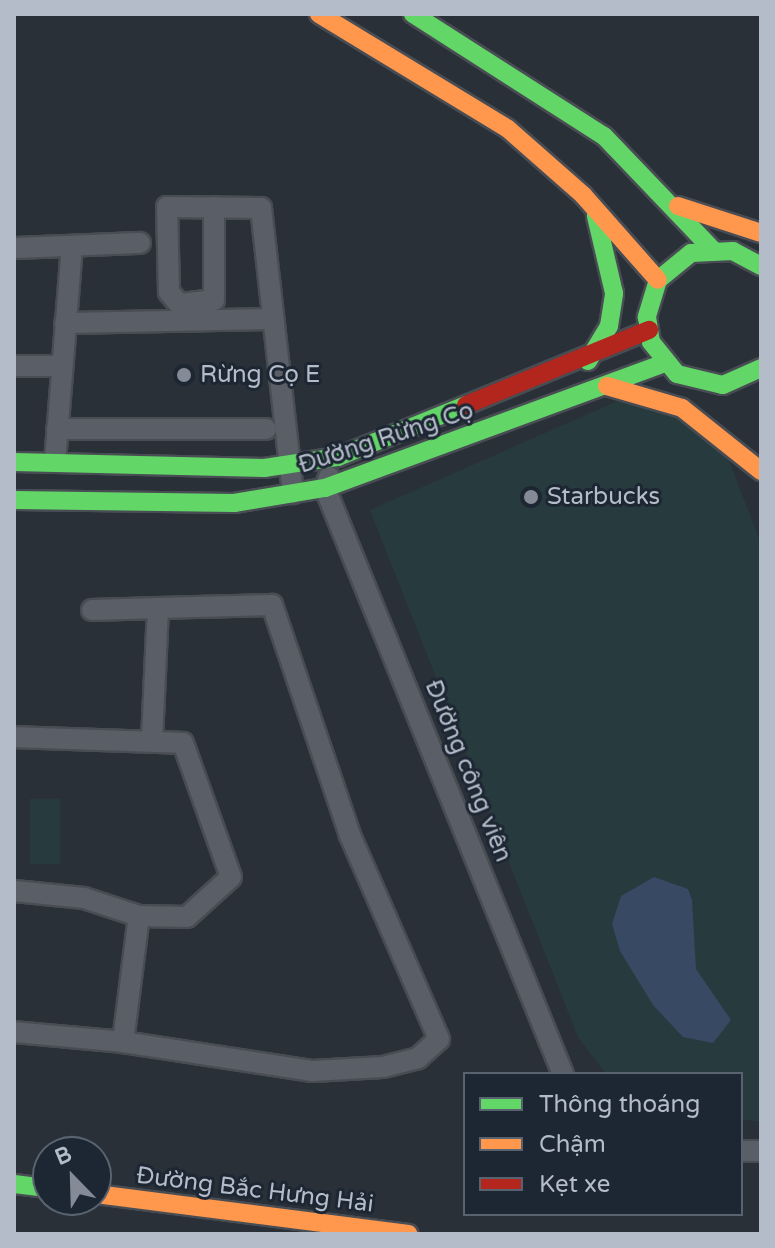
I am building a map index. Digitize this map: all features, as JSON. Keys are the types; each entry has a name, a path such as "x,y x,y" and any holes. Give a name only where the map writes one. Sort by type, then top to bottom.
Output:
{"main road":[{"path":"319,14 508,129 593,207 658,280"},
{"path":"413,14 562,105 673,204 712,249"},
{"path":"673,204 761,233"},
{"path":"588,361 609,326 614,293 593,207"},
{"path":"761,266 712,249 691,253 658,280 649,330 665,363 699,384 720,385 761,368"},
{"name":"Đường Rừng Cọ","path":"14,462 289,464 338,457 588,361 649,330"},
{"name":"Đường Rừng Cọ","path":"14,500 234,503 325,488 665,363"},
{"path":"720,385 732,409"},
{"path":"607,386 682,408 761,471"},
{"path":"745,433 761,471"},
{"name":"Đường Bắc Hưng Hải","path":"112,1196 408,1234"}],"street":[{"path":"214,207 214,300 179,304 169,292 167,207 214,207 261,208 293,493"},
{"path":"14,248 140,243"},
{"path":"55,462 72,247"},
{"path":"65,323 273,319"},
{"path":"14,366 61,366"},
{"path":"57,429 266,429"},
{"path":"325,488 338,457"},
{"name":"Đường công viên","path":"325,488 562,1072"},
{"path":"14,1032 123,1042 313,1071 383,1067 418,1058 439,1039 350,835 272,605 92,610"},
{"path":"152,741 158,608"},
{"path":"14,737 183,743 231,877 187,917 139,916 84,898 14,891"},
{"path":"123,1042 139,916"}],"green space":[{"path":"618,401 664,409 728,458 761,544 761,1122 743,1119 743,1072 604,1072 578,1037 370,510"},
{"path":"30,799 60,799 60,864 30,864"}],"water":[{"path":"654,877 688,889 692,900 696,969 731,1020 713,1043 683,1037 653,1005 620,951 612,924 621,896"}],"traffic: fast":[{"path":"413,14 604,136 712,249"},
{"path":"588,361 609,326 614,293 596,216"},
{"path":"761,266 733,251 691,253 658,280 647,317 651,342 677,374 723,385 761,368"},
{"path":"14,500 234,503 325,488 665,363"},
{"path":"14,462 264,468 338,457 466,405"},
{"path":"14,1184 32,1186"}],"traffic: slow":[{"path":"319,14 508,129 583,195 658,280"},
{"path":"678,206 761,233"},
{"path":"607,386 682,408 761,471"},
{"path":"112,1196 408,1234"}],"traffic: jam":[{"path":"466,405 649,330"}],"place":[{"name":"Rừng Cọ E","path":"184,375"},
{"name":"Starbucks","path":"531,497"}]}
